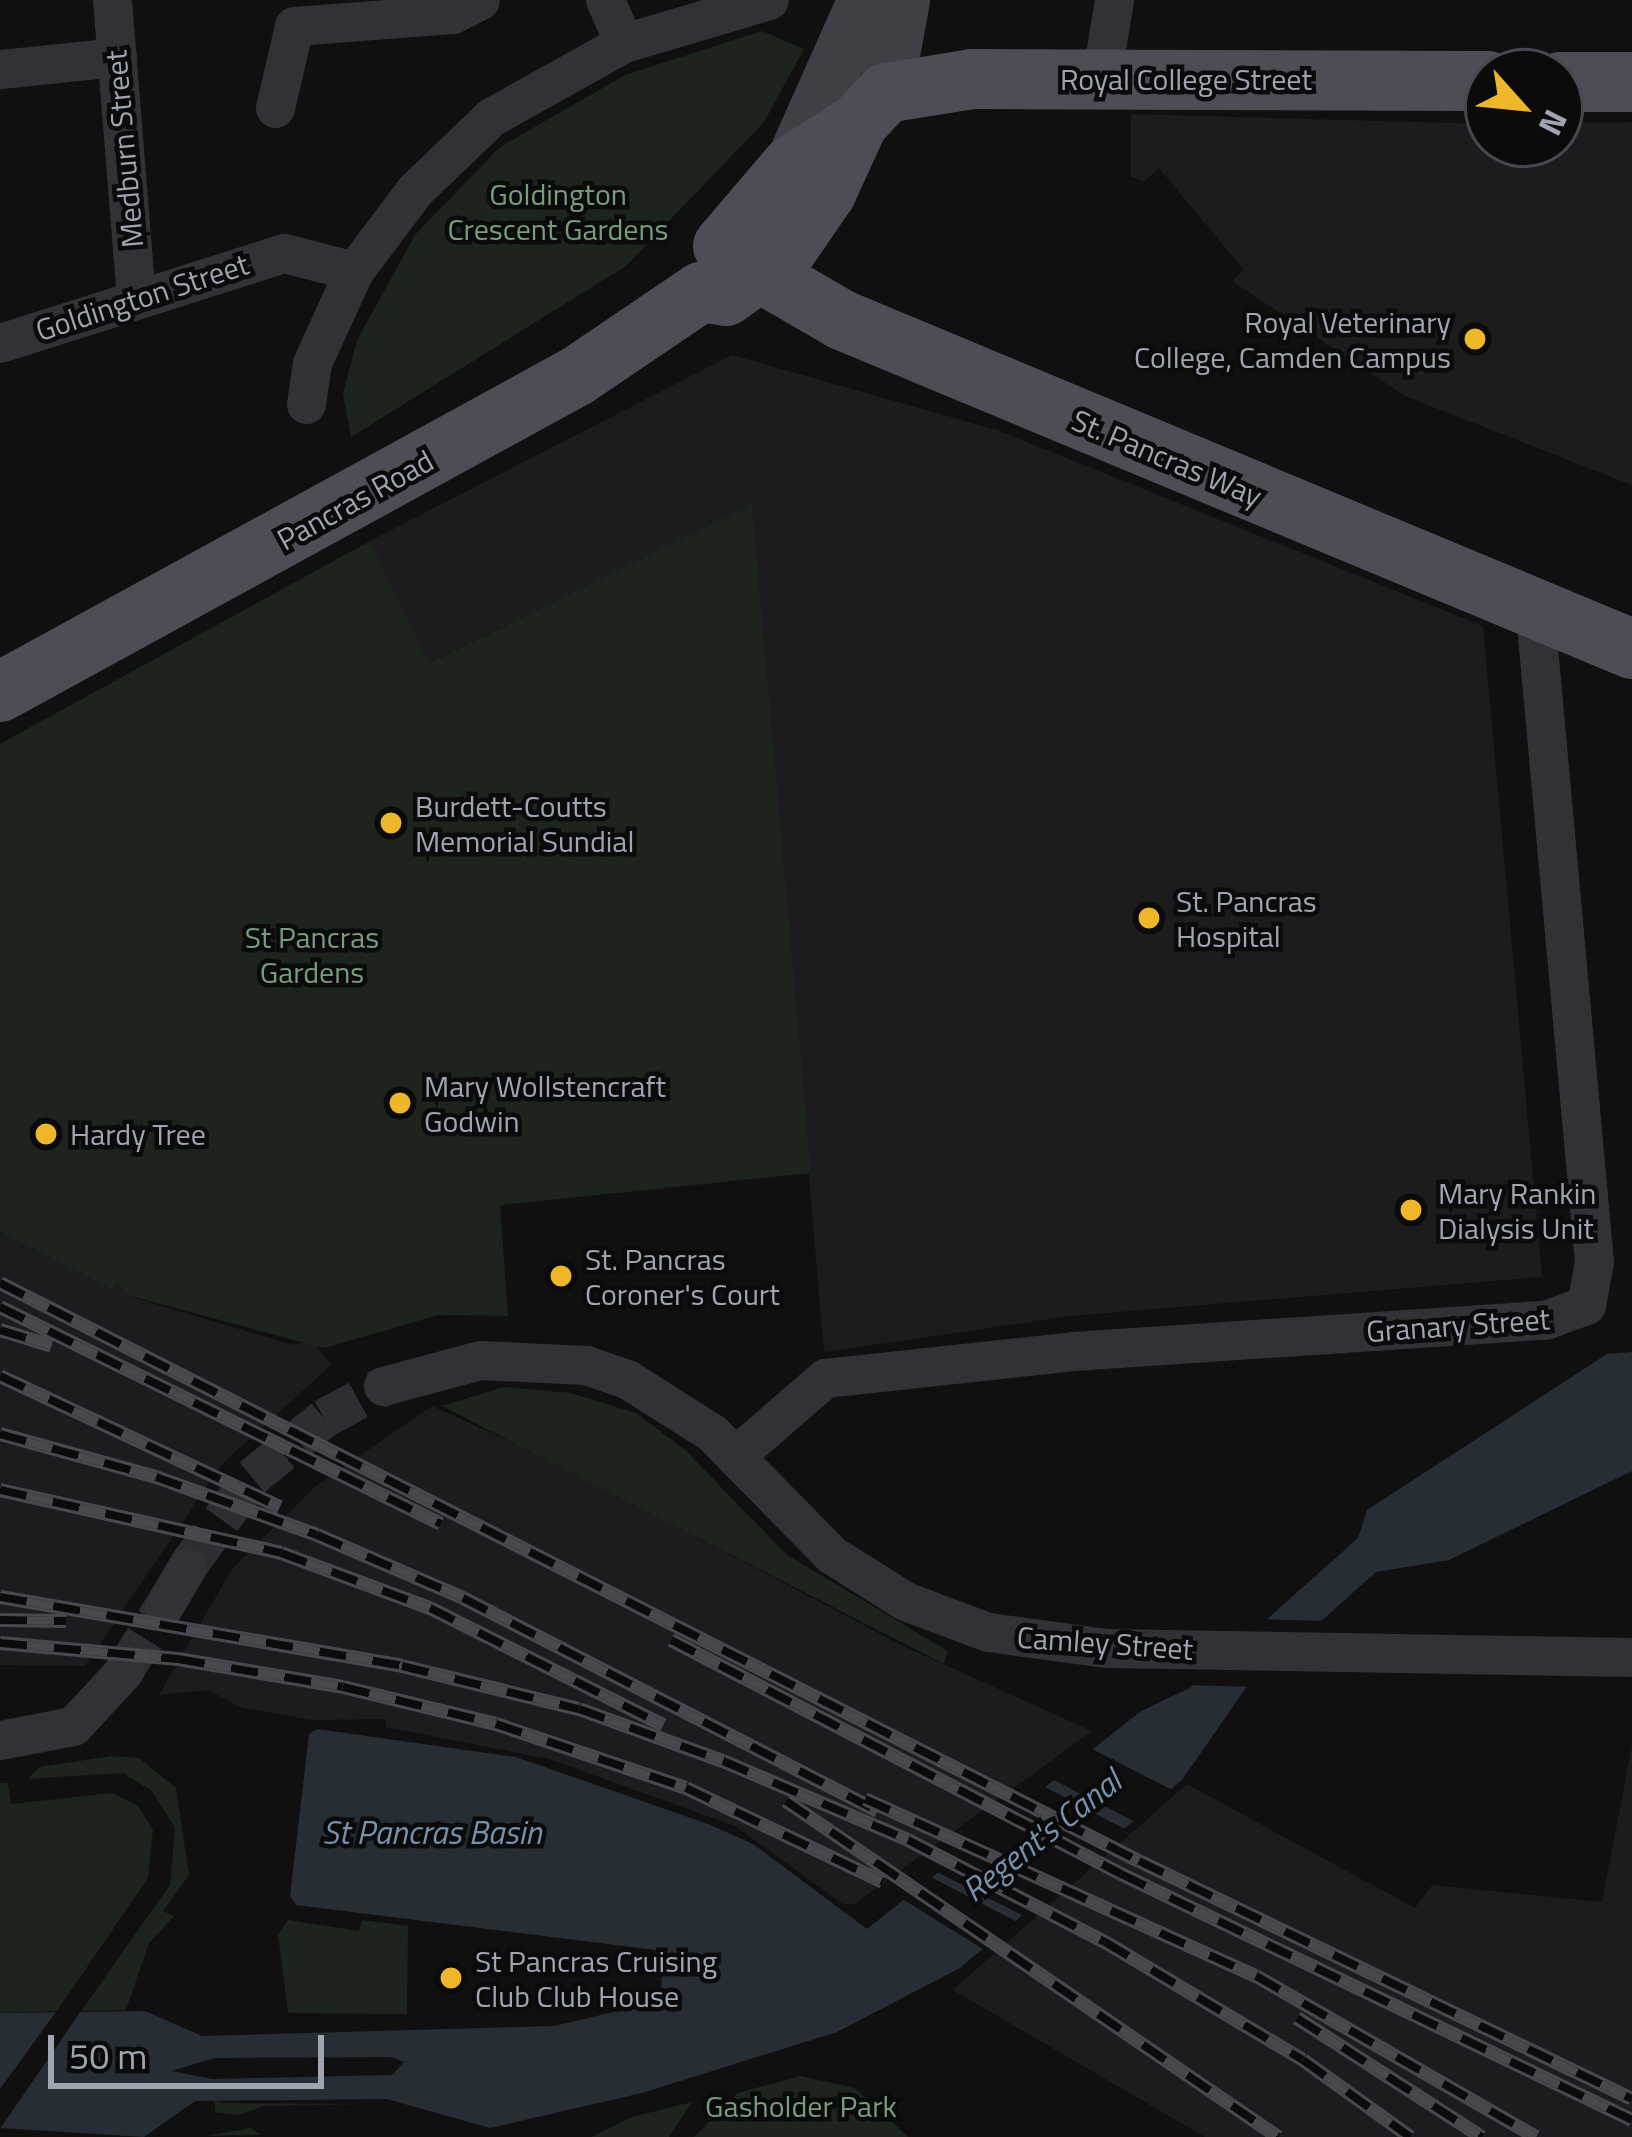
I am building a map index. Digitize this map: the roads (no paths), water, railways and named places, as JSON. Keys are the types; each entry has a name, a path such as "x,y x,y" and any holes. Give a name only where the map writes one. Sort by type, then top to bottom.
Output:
{"main road":[{"path":"754,246 865,0"},
{"path":"754,246 796,240 872,108 903,0"},
{"name":"Royal College Street","path":"872,108 973,79 1464,81"},
{"path":"1584,82 1632,82"},
{"path":"791,166 872,108"},
{"name":"Pancras Road","path":"0,692 578,376 701,292 700,269 754,246"},
{"name":"St. Pancras Way","path":"754,246 842,320 1534,614 1632,649"}],"street":[{"name":"Medburn Street","path":"112,0 136,298"},
{"path":"275,108 294,26 453,14 480,0"},
{"path":"605,0 623,43"},
{"path":"306,404 312,363 354,272 415,190 491,117 623,43 770,0"},
{"path":"1101,78 1114,0"},
{"path":"0,69 117,57"},
{"name":"Goldington Street","path":"0,343 284,253 354,272"},
{"name":"Granary Street","path":"736,1455 825,1378 1073,1351 1545,1320 1586,1305 1594,1262 1534,614"},
{"name":"Camley Street","path":"383,1386 480,1360 586,1365 659,1395 736,1455 822,1546 905,1601 1042,1643 1632,1657"},
{"path":"164,1606 187,1567"},
{"path":"0,1740 81,1721 124,1671"}],"water":[{"path":"1632,1352 1632,1471 1449,1560 1376,1572 1245,1689 1182,1780 960,1968 837,2032 642,2093 490,2128 387,2099 195,2101 144,2137 0,2128 0,2013 145,2011 202,2036 554,2026 660,2001 664,1951 296,1905 290,1896 309,1734 317,1729 516,1757 708,1824 753,1844 867,1929 1141,1711 1190,1688 1358,1538 1367,1510 1607,1354","holes":["392,2057 404,2062 392,2075 212,2079 171,2071 215,2058"]}],"tunnel":[{"path":"187,1567 252,1477 324,1418 383,1386"},
{"path":"124,1671 164,1606"}],"railway":[{"path":"0,1283 1139,1861 1632,2099"},
{"path":"0,1307 441,1524"},
{"path":"0,1330 52,1346"},
{"path":"0,1376 280,1507"},
{"path":"0,1434 156,1477 317,1535 463,1598 877,1811"},
{"path":"0,1490 281,1553 430,1608 663,1725"},
{"path":"0,1597 402,1666 579,1709 723,1761 908,1840 1105,1942 1303,2060 1410,2137"},
{"path":"0,1620 66,1621"},
{"path":"671,1640 1121,1874 1632,2120"},
{"path":"0,1643 178,1659 343,1687 496,1724 686,1788 883,1882"},
{"path":"865,1799 1256,1976 1536,2137"},
{"path":"786,1801 1278,2137"},
{"path":"1297,2018 1482,2137"}],"place":[{"name":"Royal Veterinary College, Camden Campus","path":"1475,339"},
{"name":"Burdett-Coutts Memorial Sundial","path":"391,823"},
{"name":"St. Pancras Hospital","path":"1149,918"},
{"name":"Mary Wollstencraft Godwin","path":"400,1103"},
{"name":"Hardy Tree","path":"46,1134"},
{"name":"Mary Rankin Dialysis Unit","path":"1411,1210"},
{"name":"St. Pancras Coroner's Court","path":"561,1276"},
{"name":"St Pancras Cruising Club Club House","path":"451,1978"}],"park label":[{"name":"Goldington Crescent Gardens","path":"558,211"},
{"name":"St Pancras Gardens","path":"312,954"},
{"name":"Gasholder Park","path":"801,2106"}],"water label":[{"name":"St Pancras Basin","path":"432,1833"},
{"name":"Regent's Canal","path":"1042,1836"}]}
